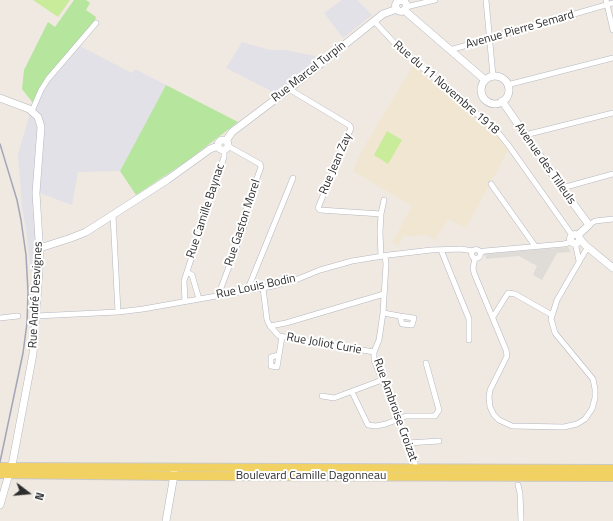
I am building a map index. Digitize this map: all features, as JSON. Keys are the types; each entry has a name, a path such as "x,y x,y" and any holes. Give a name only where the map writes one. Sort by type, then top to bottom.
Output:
{"main road":[{"name":"Boulevard Camille Dagonneau","path":"174,472 416,469 613,469"},
{"name":"Boulevard Camille Dagonneau","path":"5,470 613,477"}],"street":[{"path":"401,4 435,0"},
{"path":"486,0 493,76"},
{"path":"606,3 613,30"},
{"name":"Avenue Pierre Semard","path":"450,50 606,3 613,4"},
{"path":"401,4 450,50 485,80"},
{"name":"Rue Marcel Turpin","path":"40,248 86,232 210,149 224,146 232,132 289,89 383,14 401,4"},
{"name":"Rue du 11 Novembre 1918","path":"374,21 399,48 497,131 575,240"},
{"path":"0,98 32,111 41,90 48,79 96,23"},
{"path":"507,85 613,58"},
{"path":"493,76 502,78 507,85 508,94 502,101 494,104 486,100 481,92 481,88 485,80 493,76"},
{"name":"Rue Jean Zay","path":"289,89 349,125 351,128 318,208 320,210 381,214"},
{"name":"Avenue des Tilleuls","path":"502,101 589,225"},
{"name":"Rue André Desvignes","path":"0,505 5,470 33,354 40,248 36,193 41,127 38,117 32,111"},
{"path":"525,135 613,112"},
{"name":"Rue Camille Baynac","path":"186,301 184,281 224,157 224,146"},
{"name":"Rue Gaston Morel","path":"221,294 221,288 246,220 245,212 261,167 260,164 224,146"},
{"path":"562,188 613,174"},
{"path":"247,291 292,178"},
{"path":"491,184 535,246"},
{"path":"383,256 380,232 381,214 384,200"},
{"path":"113,215 118,312"},
{"path":"586,250 557,300 551,319 556,333 593,379 595,398 592,409 585,419 577,424 564,427 512,426 499,420 494,415 490,407 488,397 507,356 493,317 474,273 473,268 475,258 472,256 473,252 478,249 481,252 564,244 575,240 589,225 595,221 613,219"},
{"path":"575,240 586,250 594,253"},
{"path":"575,240 585,245 613,268"},
{"path":"575,240 579,261"},
{"name":"Rue Louis Bodin","path":"36,316 118,312 143,309 221,294 263,288 298,279 320,270 352,261 383,256 460,249 473,252"},
{"path":"440,250 469,319 470,340"},
{"path":"475,258 480,256 481,252"},
{"name":"Rue Ambroise Croizat","path":"383,256 386,264 383,313 379,340 374,352 374,360 408,443 416,469"},
{"name":"Rue Camille Baynac","path":"187,272 192,275 199,298"},
{"path":"263,288 267,320 270,326 286,323 384,294"},
{"path":"493,317 508,293 515,294 552,314"},
{"path":"383,313 400,316"},
{"path":"0,318 18,316"},
{"name":"Rue Joliot Curie","path":"270,326 279,336 282,337 374,352"},
{"path":"279,354 282,337"},
{"path":"352,392 368,424 376,426 386,424 406,416 435,416 439,410 426,364"},
{"path":"322,396 334,398 382,380"},
{"path":"408,443 439,441"},
{"path":"166,521 174,472"},
{"path":"518,486 520,493 521,521"}],"shaded area":[{"path":"342,0 357,0 372,15 343,38 324,13"},
{"path":"242,42 270,50 285,50 320,57 275,93 226,68"},
{"path":"76,44 132,73 135,69 166,85 120,171 78,172 72,205 34,191 38,252 37,270 31,271 22,208 18,154 33,103"},
{"path":"414,64 495,132 508,150 466,228 448,219 435,240 427,235 403,236 398,246 392,243 412,206 353,171 361,152"},
{"path":"568,247 571,252 557,253 542,280 533,275 537,266 519,256 486,259 485,254"}],"green space":[{"path":"33,0 70,0 58,17"},
{"path":"74,0 86,0 90,3 86,10 96,17 95,21 45,80 33,103 22,89 24,70 48,22 55,27"},
{"path":"166,85 238,122 187,161 136,195 120,171"},
{"path":"387,131 402,140 388,164 374,155"}],"railway":[{"path":"0,144 17,200 21,220 26,255 28,292 27,323 23,353 0,462"}]}
